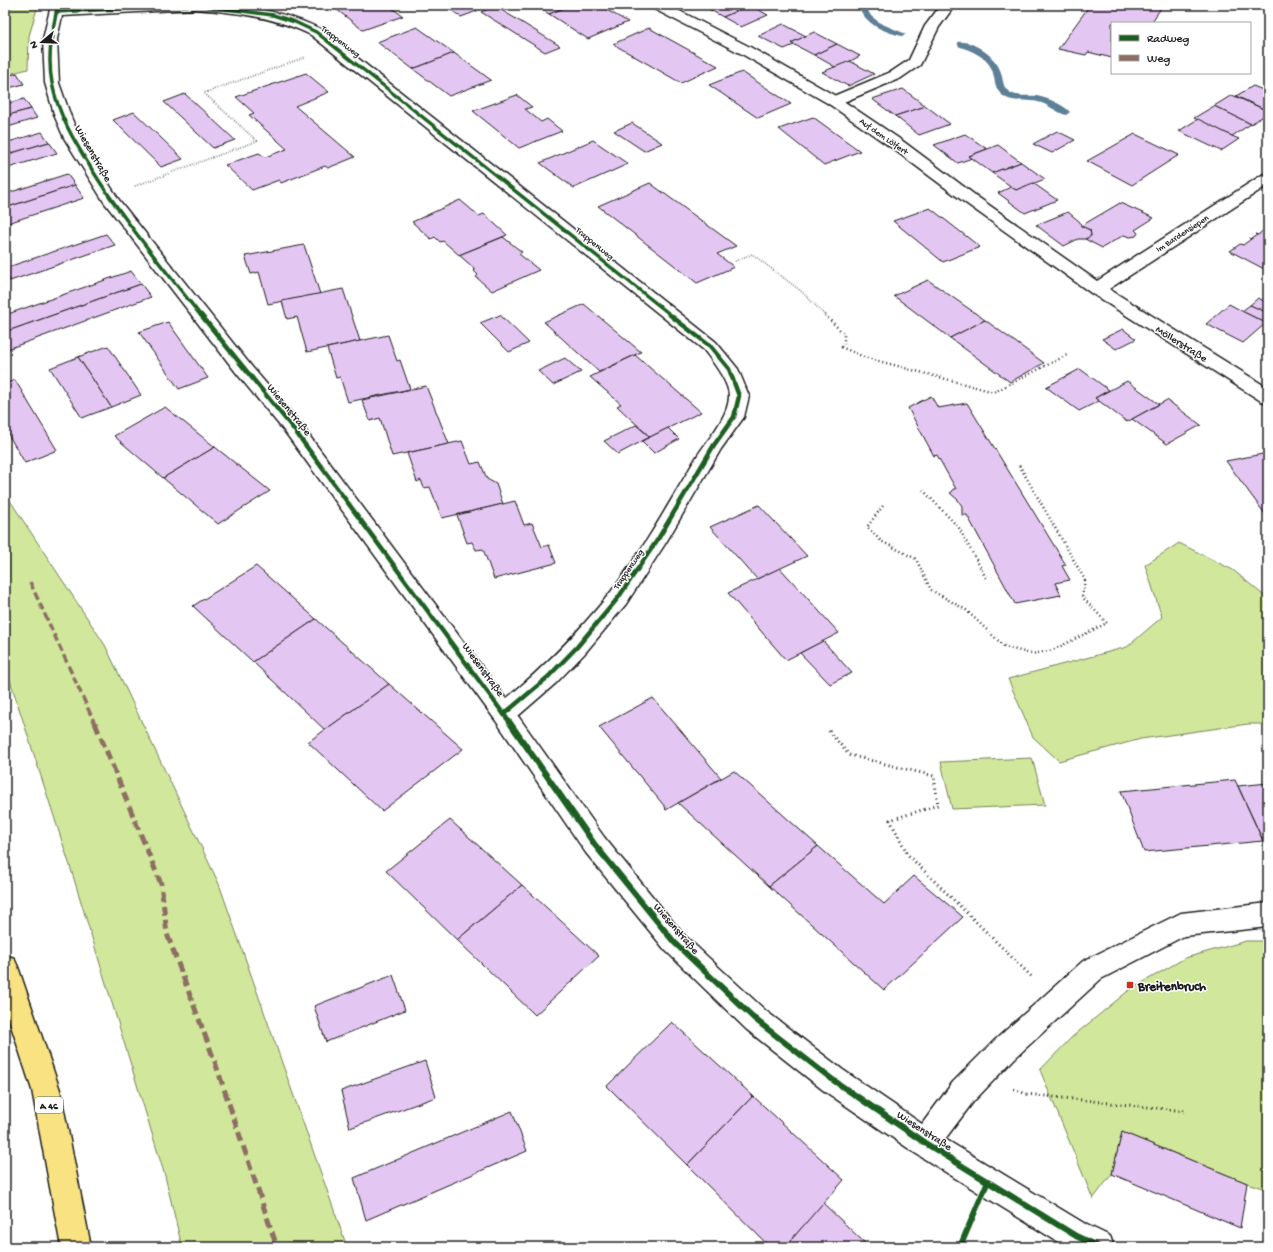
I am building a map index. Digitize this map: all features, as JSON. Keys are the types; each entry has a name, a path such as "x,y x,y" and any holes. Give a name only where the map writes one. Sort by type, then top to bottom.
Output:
{"highway":[{"name":"A 46","path":"5,967 46,1090 76,1247"}],"street":[{"name":"Trappenweg","path":"57,8 195,5 244,9 295,22 316,32 336,46 710,346 729,369 739,396 734,417 714,446 658,539 618,598 577,647 558,667 504,714"},
{"name":"Auf dem Lölfert","path":"657,5 751,53 834,101 898,145 973,201 1097,289"},
{"path":"834,101 896,75 915,62 932,26 948,5"},
{"name":"Wiesenstraße","path":"57,8 50,39 52,83 63,117 72,138 108,196 292,427 504,714 595,845 674,942 756,1020 833,1080 925,1143 1042,1216 1099,1247"},
{"name":"Im Bardensiepen","path":"1097,289 1268,178"},
{"name":"Möllerstraße","path":"1097,289 1268,397"},
{"path":"925,1143 963,1092 1092,970 1181,925 1268,915"}],"path":[{"path":"108,196 257,141 204,93 336,46"},
{"path":"735,261 752,254 801,291 844,334 844,345"},
{"path":"841,347 864,357 994,392 1067,355"},
{"path":"883,506 867,527 882,541 916,559 931,590 966,610 1005,647 1032,654 1053,650 1107,623 1082,597 1085,580 1018,463"},
{"path":"923,490 959,528 986,578"},
{"path":"829,731 849,755 934,776 938,805 890,820 908,855 1057,1002"},
{"path":"979,1076 1026,1094 1185,1111"}],"green space":[{"path":"5,5 38,5 29,36 28,69 5,75"},
{"path":"5,493 105,645 219,884 347,1247 182,1247 165,1176 70,866 5,665"},
{"path":"1179,543 1233,570 1268,599 1268,724 1248,724 1141,739 1059,761 1033,737 1008,679 1127,647 1162,617 1145,565"},
{"path":"1032,758 1045,805 952,809 941,762"},
{"path":"1246,941 1268,941 1268,1190 1247,1183 1122,1132 1112,1174 1093,1199 1040,1070 1072,1037 1128,991 1185,958"}],"building":[{"path":"388,5 403,16 363,30 332,6"},
{"path":"444,5 469,5 477,11 461,17"},
{"path":"533,5 572,5 549,14"},
{"path":"572,5 598,5 628,22 588,39 549,14"},
{"path":"711,5 750,5 723,17 705,7"},
{"path":"750,5 768,15 741,27 723,17"},
{"path":"1090,5 1163,5 1152,22 1111,22 1111,58 1088,52 1086,55 1058,49"},
{"path":"495,6 560,46 545,52 481,12"},
{"path":"783,24 806,36 791,43 794,45 784,49 758,36"},
{"path":"417,27 454,53 413,69 377,42"},
{"path":"649,28 718,66 681,83 613,44"},
{"path":"814,32 837,44 814,55 791,43"},
{"path":"837,44 860,56 837,68 814,55"},
{"path":"454,53 491,80 449,96 413,69"},
{"path":"850,61 874,74 848,86 822,72"},
{"path":"742,72 791,104 758,118 709,85"},
{"path":"17,73 24,84 5,89 5,77"},
{"path":"306,73 329,92 295,106 355,157 328,168 325,166 281,183 279,180 252,190 225,165 259,153 265,157 287,149 249,115 254,113 236,97"},
{"path":"1253,86 1268,92 1268,111 1236,96"},
{"path":"903,89 926,106 895,116 872,99"},
{"path":"185,94 235,140 213,148 164,102"},
{"path":"517,95 532,107 525,109 541,122 547,119 562,131 519,148 473,111"},
{"path":"1232,95 1268,111 1268,113 1251,124 1214,106"},
{"path":"24,99 31,109 5,116 5,104"},
{"path":"926,106 950,124 919,135 895,116"},
{"path":"1214,106 1251,124 1232,136 1194,118"},
{"path":"31,109 37,118 5,128 5,116"},
{"path":"134,112 183,159 161,167 113,120"},
{"path":"813,117 860,151 824,165 779,129"},
{"path":"1198,119 1239,139 1221,151 1179,131"},
{"path":"632,123 662,143 644,151 614,131"},
{"path":"1057,131 1075,140 1052,153 1033,144"},
{"path":"42,132 49,142 5,155 5,143"},
{"path":"965,134 987,149 969,156 972,158 958,163 934,145"},
{"path":"1135,134 1179,155 1132,185 1087,161"},
{"path":"593,140 628,164 574,188 540,163"},
{"path":"49,142 57,153 5,169 5,155"},
{"path":"998,145 1021,162 992,173 969,156"},
{"path":"1021,162 1045,179 1016,190 992,173"},
{"path":"67,174 75,185 5,208 5,194"},
{"path":"650,183 736,246 717,254 734,267 697,283 598,206"},
{"path":"1033,183 1057,200 1025,213 998,193 1011,187 1016,190"},
{"path":"75,185 84,198 5,224 5,208"},
{"path":"460,200 479,216 484,214 507,235 459,255 443,241 440,242 435,237 431,239 412,222"},
{"path":"1120,203 1154,218 1135,230 1138,233 1136,236 1130,237 1124,235 1102,248 1085,239 1091,236 1090,230 1081,226"},
{"path":"930,208 980,247 943,262 893,221"},
{"path":"1068,212 1080,222 1081,226 1090,230 1091,236 1085,239 1078,239 1064,246 1036,225"},
{"path":"1268,226 1268,271 1230,251 1240,244 1243,245 1257,235 1255,234 1258,235"},
{"path":"106,234 115,245 10,281 5,272 5,268"},
{"path":"503,237 522,252 519,254 539,270 492,291 476,277 478,275 473,270 475,269 459,255"},
{"path":"304,245 320,294 268,304 259,272 251,274 245,256"},
{"path":"131,271 141,284 5,332 5,315"},
{"path":"928,280 985,320 950,338 894,296"},
{"path":"141,284 151,297 5,350 5,332"},
{"path":"343,289 360,341 307,352 297,317 287,319 282,301"},
{"path":"1258,298 1268,303 1268,313 1250,305"},
{"path":"584,304 641,352 599,372 544,322"},
{"path":"1229,304 1266,323 1243,343 1206,324"},
{"path":"1250,305 1268,313 1268,322 1266,323 1242,311"},
{"path":"500,315 529,343 509,352 480,323"},
{"path":"985,320 1044,363 1010,382 950,338"},
{"path":"168,322 208,378 179,389 139,332"},
{"path":"1123,329 1136,339 1116,349 1102,339"},
{"path":"388,335 397,361 400,360 410,389 348,402 340,377 336,378 327,348"},
{"path":"108,346 141,395 111,407 78,357"},
{"path":"635,355 701,412 650,437 617,406 621,404 590,377"},
{"path":"78,357 111,407 82,418 50,368"},
{"path":"565,358 581,372 553,385 538,371"},
{"path":"1080,369 1109,390 1095,398 1099,401 1079,411 1046,387"},
{"path":"15,380 57,450 25,463 5,429 5,384"},
{"path":"1127,381 1159,404 1127,422 1095,398"},
{"path":"426,386 449,444 392,456 380,418 370,421 362,400"},
{"path":"931,396 938,408 967,403 1066,565 1062,566 1070,580 1055,583 1061,595 1015,604 967,515 962,515 962,506 950,493 953,489 956,489 937,455 934,456 908,408"},
{"path":"1167,400 1201,425 1167,444 1132,419"},
{"path":"165,407 215,447 163,478 114,436"},
{"path":"636,425 650,437 618,454 604,441"},
{"path":"668,428 679,439 654,453 642,441"},
{"path":"462,441 471,464 480,462 487,479 496,484 503,504 442,518 430,487 424,488 421,480 417,482 407,453"},
{"path":"215,447 270,491 218,524 163,478"},
{"path":"1268,453 1268,518 1226,461"},
{"path":"515,501 524,525 532,523 542,547 549,545 556,563 494,579 483,549 476,550 472,542 467,543 457,515"},
{"path":"759,505 807,556 757,579 710,527"},
{"path":"256,566 316,619 253,662 193,606"},
{"path":"780,568 839,633 786,660 728,593"},
{"path":"316,619 389,684 325,730 253,662"},
{"path":"823,641 852,673 830,684 800,653"},
{"path":"389,684 463,749 382,811 308,742"},
{"path":"653,698 721,778 666,810 666,808 599,727"},
{"path":"734,771 818,846 769,886 678,803"},
{"path":"1235,780 1263,841 1144,852 1121,791"},
{"path":"1268,783 1268,847 1266,847 1238,786"},
{"path":"450,820 522,885 457,940 386,871"},
{"path":"818,846 884,904 914,876 963,917 884,990 769,886"},
{"path":"522,885 599,956 535,1015 457,940"},
{"path":"393,975 405,1010 326,1042 314,1006"},
{"path":"672,1022 753,1096 687,1165 607,1086"},
{"path":"425,1061 436,1097 350,1128 341,1091"},
{"path":"753,1096 844,1180 785,1247 770,1247 687,1165"},
{"path":"512,1111 527,1151 366,1220 354,1178"},
{"path":"1122,1132 1247,1183 1240,1228 1112,1174"},
{"path":"823,1203 869,1247 785,1247"}],"waterway":[{"path":"861,5 864,12 872,22 883,28 902,34"},
{"path":"961,44 982,53 995,65 999,83 1005,93 1016,98 1038,99 1052,104 1066,112"}],"marked path":[{"path":"30,582 87,704 161,884 167,934 215,1062 277,1247"}],"cycle path":[{"path":"58,5 50,39 52,83 63,117 72,138 112,202 245,371 292,427 504,714 595,845 674,942 756,1020 833,1080 925,1143 1076,1236 1099,1247"},
{"path":"56,12 195,5 273,15 295,22 316,32 710,346 729,369 739,396 734,417 714,445 658,539 618,598 577,647 548,677 504,714"},
{"path":"960,1247 988,1181"}],"place":[{"name":"Breitenbruch","path":"1130,985"}]}
